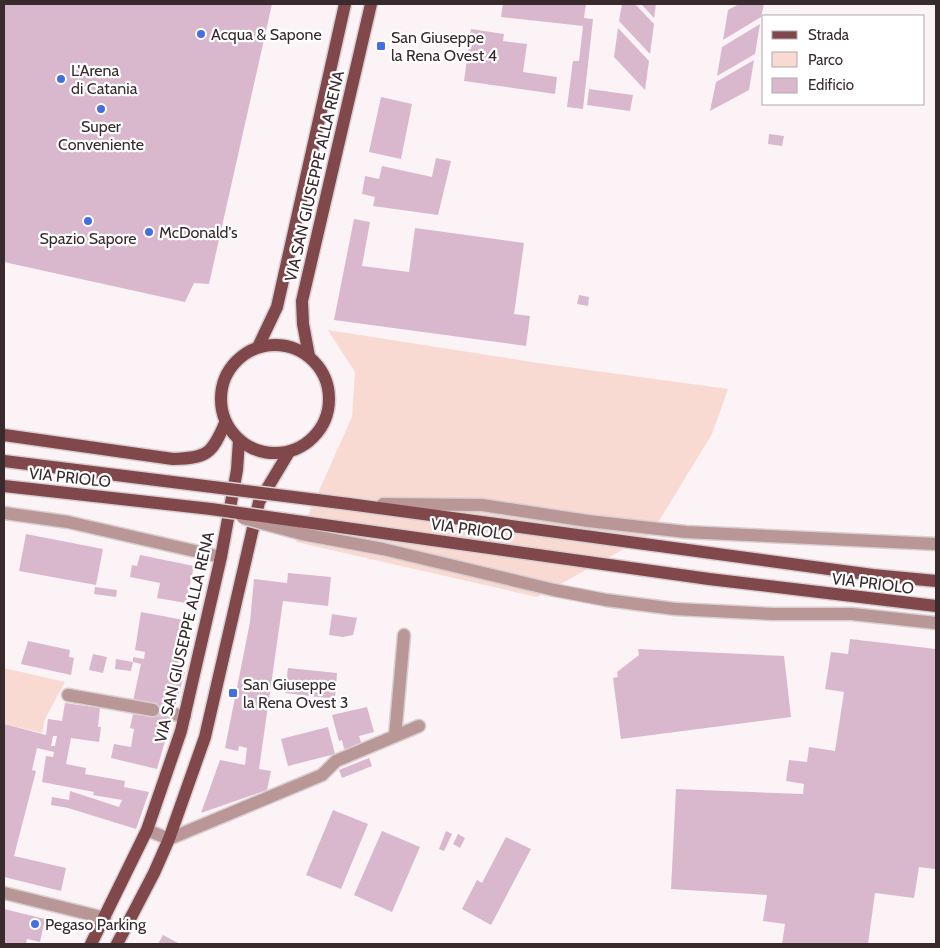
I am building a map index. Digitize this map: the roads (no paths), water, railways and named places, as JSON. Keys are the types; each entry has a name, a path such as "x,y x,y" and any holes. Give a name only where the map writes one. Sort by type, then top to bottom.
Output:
{"main road":[{"name":"VIA SAN GIUSEPPE ALLA RENA","path":"258,347 277,307 345,4"},
{"name":"VIA SAN GIUSEPPE ALLA RENA","path":"309,356 303,324 302,301 370,4"},
{"path":"275,344 293,347 309,356 322,371 329,390 329,410 321,429 307,443 289,452 271,454 254,449 239,440 226,423 220,402 223,382 232,365 247,352 258,347 275,344"},
{"path":"4,435 173,459 191,458 207,454 219,439 226,423"},
{"name":"VIA SAN GIUSEPPE ALLA RENA","path":"91,944 146,830 181,731 179,715 221,557 237,470 239,440"},
{"path":"117,944 154,873 169,839 204,737 259,502 289,452"},
{"name":"VIA PRIOLO","path":"4,462 350,504 863,574 936,581"},
{"name":"VIA PRIOLO","path":"4,486 211,509 709,579 936,606"}],"street":[{"path":"350,504 482,505 588,521 686,532 936,544"},
{"path":"211,509 302,534 606,600 675,609 772,614 852,614 936,623"},
{"path":"4,513 68,522 221,557"},
{"path":"395,736 404,635"},
{"path":"68,695 153,710"},
{"path":"146,830 169,839 322,775 336,762 419,726"},
{"path":"4,893 105,918"}],"tunnel":[{"path":"153,710 173,714"}],"place":[{"name":"Acqua & Sapone","path":"201,34"},
{"name":"San Giuseppe la Rena Ovest 4","path":"381,46"},
{"name":"L'Arena di Catania","path":"61,79"},
{"name":"Super Conveniente","path":"101,109"},
{"name":"Spazio Sapore","path":"88,221"},
{"name":"McDonald's","path":"149,232"},
{"name":"San Giuseppe la Rena Ovest 3","path":"233,693"},
{"name":"Pegaso Parking","path":"35,924"}]}
